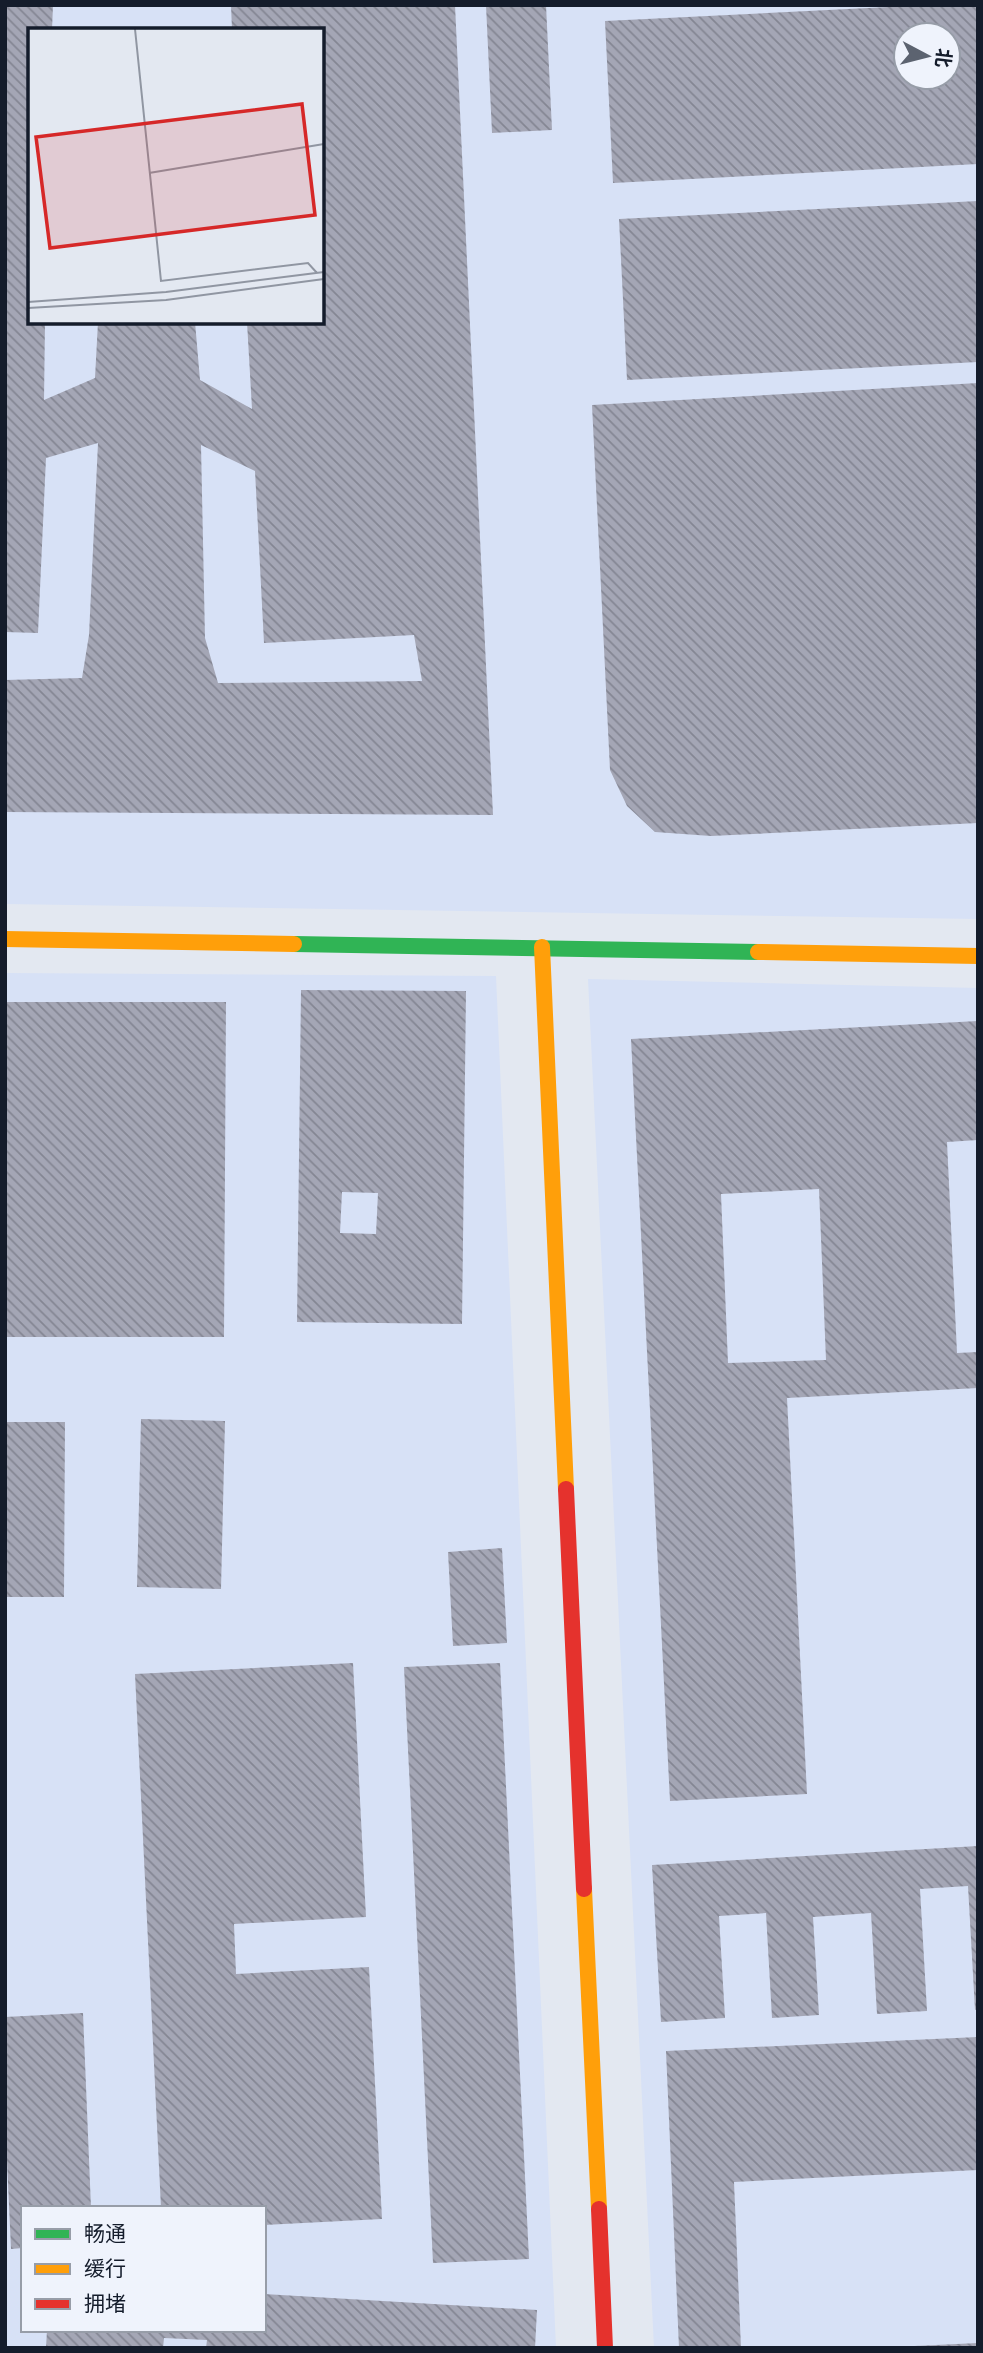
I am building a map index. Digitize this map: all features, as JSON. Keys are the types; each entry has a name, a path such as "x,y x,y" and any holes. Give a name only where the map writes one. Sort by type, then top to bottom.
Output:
{"street":[{"path":"5,939 978,956"},
{"path":"542,947 605,2348"}],"shaded area":[{"path":"5,5 978,5 978,919 5,904"},
{"path":"5,973 496,976 556,2348 5,2348"},
{"path":"588,979 978,988 978,2348 654,2348"}],"building":[{"path":"5,5 53,5 52,28 28,28 28,324 45,324 44,400 95,378 98,324 195,324 200,380 252,409 247,324 324,324 324,28 232,28 231,5 455,5 493,815 5,812 5,680 82,678 89,635 98,443 46,458 38,633 5,632","holes":["201,445 255,471 264,643 414,635 422,681 218,683 205,638"]},
{"path":"486,5 546,5 552,130 492,133"},
{"path":"978,5 978,164 613,183 605,21"},
{"path":"978,201 978,362 627,380 619,219"},
{"path":"978,383 978,823 711,836 655,832 627,806 610,770 592,405"},
{"path":"301,990 466,991 462,1324 297,1322","holes":["342,1192 378,1193 376,1234 340,1233"]},
{"path":"5,1002 226,1002 224,1337 5,1337"},
{"path":"978,1021 978,1140 947,1142 957,1353 978,1352 978,1388 787,1398 807,1794 670,1801 631,1039","holes":["819,1189 826,1360 728,1363 721,1194"]},
{"path":"141,1419 225,1421 221,1589 137,1587"},
{"path":"5,1422 65,1422 64,1597 5,1597"},
{"path":"502,1548 507,1643 453,1646 448,1552"},
{"path":"353,1663 366,1917 234,1924 236,1974 369,1967 382,2219 266,2225 266,2206 161,2206 135,1674"},
{"path":"500,1663 529,2259 433,2263 404,1667"},
{"path":"978,1846 978,2009 975,2010 968,1886 920,1889 927,2011 877,2014 871,1913 813,1917 819,2015 772,2018 766,1913 719,1916 725,2018 661,2022 652,1865"},
{"path":"83,2013 91,2206 21,2206 21,2248 11,2249 5,2118 5,2017"},
{"path":"978,2037 978,2170 734,2182 741,2348 679,2348 666,2051"},
{"path":"266,2294 537,2310 535,2348 206,2348 207,2340 164,2338 163,2348 46,2348 47,2332 266,2332"},
{"path":"978,2343 978,2348 914,2348 914,2346"}],"traffic: fast":[{"path":"294,944 758,952"}],"traffic: slow":[{"path":"5,939 294,944"},
{"path":"542,947 566,1489"},
{"path":"758,952 978,956"},
{"path":"584,1889 599,2209"}],"traffic: jam":[{"path":"566,1489 584,1889"},
{"path":"599,2209 605,2348"}]}
